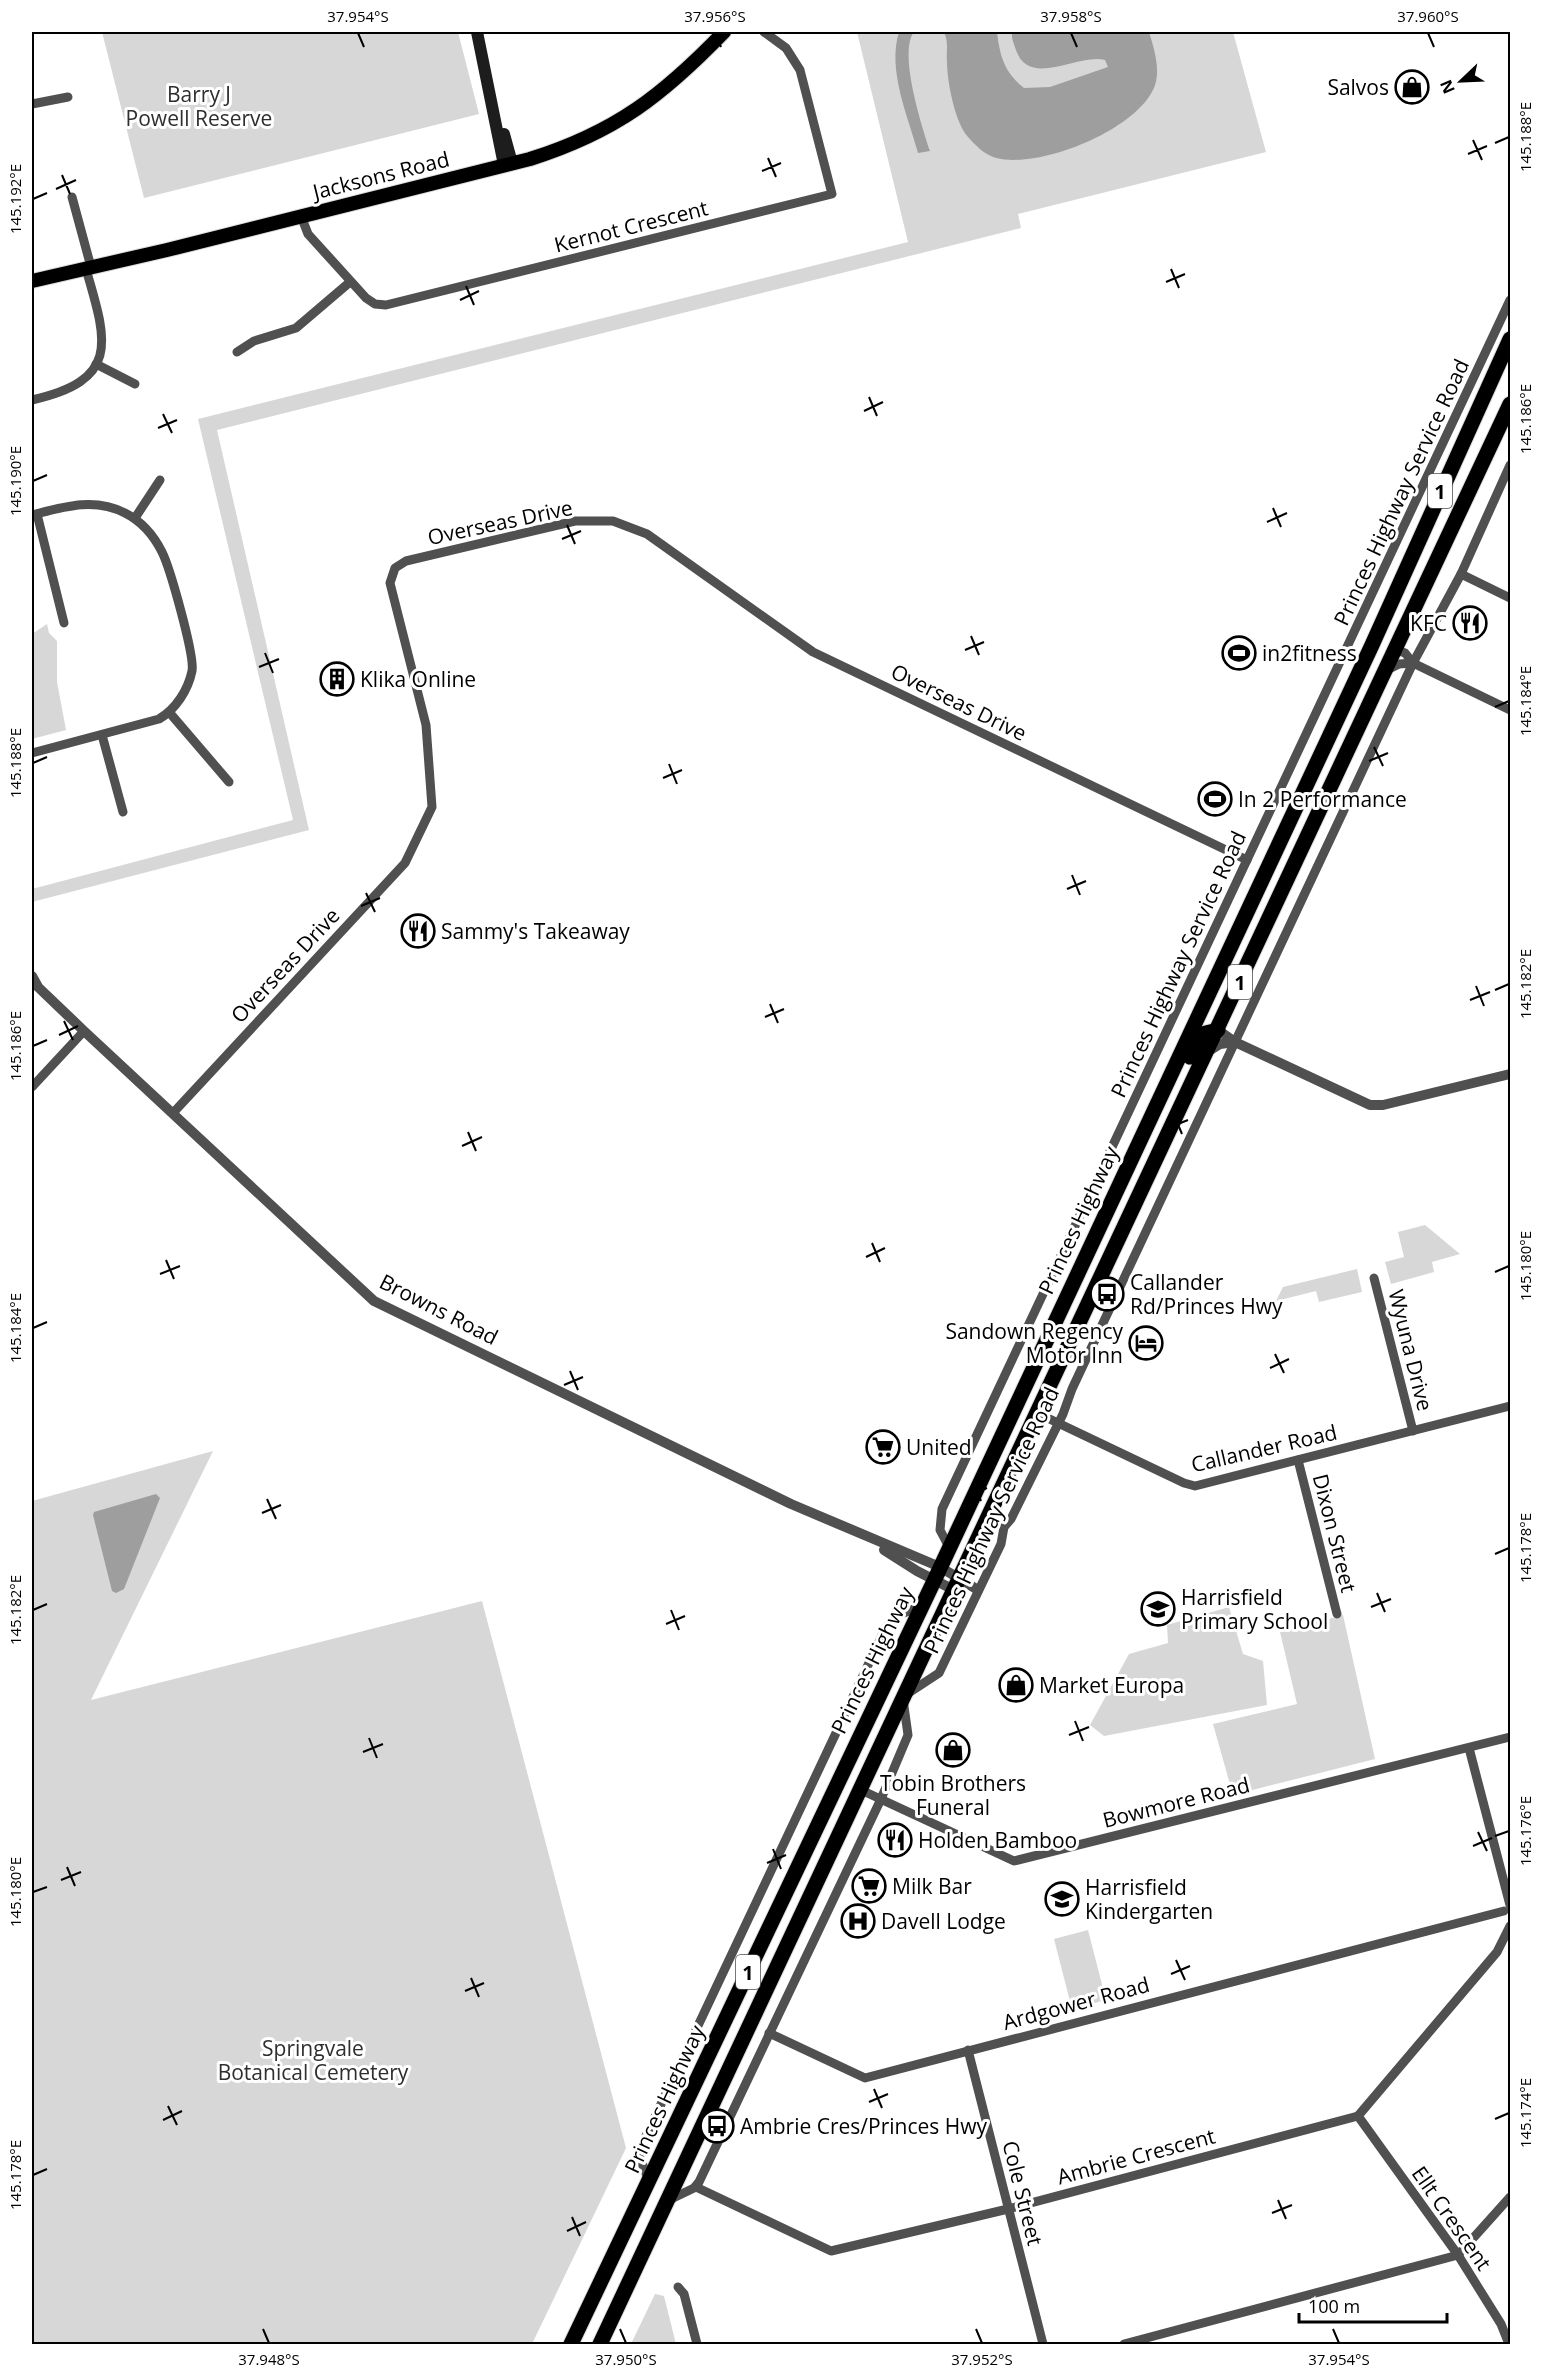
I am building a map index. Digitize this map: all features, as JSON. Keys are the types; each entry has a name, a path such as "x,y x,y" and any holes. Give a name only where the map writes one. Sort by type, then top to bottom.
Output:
{"highway":[{"name":"Princes Highway","path":"571,2344 937,1574 1372,645 1510,339"},
{"name":"Princes Highway","path":"600,2344 956,1583 1397,650 1510,404"},
{"path":"1372,645 1397,650"},
{"path":"1130,1160 1162,1116 1200,1036 1204,1032 1218,1030"},
{"path":"852,1749 874,1760"},
{"path":"840,1779 861,1790"}],"main road":[{"path":"471,32 481,58"},
{"path":"477,32 481,58 508,164"},
{"name":"Jacksons Road","path":"710,46 717,32"},
{"name":"Jacksons Road","path":"32,280 301,216 567,147 623,118 667,88 724,32"}],"street":[{"name":"Kernot Crescent","path":"301,216 308,234 370,302 394,305 832,194 800,70 786,48 764,32"},
{"path":"32,104 68,97"},
{"path":"32,400 75,387 96,364 102,345 102,330 72,197"},
{"path":"237,352 254,341 296,328 350,282"},
{"name":"Princes Highway Service Road","path":"949,1547 940,1530 942,1509 1510,300"},
{"path":"96,364 135,384"},
{"name":"Princes Highway Service Road","path":"903,1697 939,1674 1001,1544 1004,1527 1011,1519 1058,1424 1413,663 1461,574 1510,465"},
{"path":"135,518 160,480"},
{"path":"32,753 147,723 169,712 188,686 192,671 192,658 166,561 149,532 135,518 117,509 97,504 66,506 34,515 64,623"},
{"name":"Overseas Drive","path":"173,1113 405,863 432,807 426,725 390,583 395,568 406,561 575,521 613,521 647,534 813,652 1247,861"},
{"path":"1461,574 1510,598"},
{"path":"1397,650 1405,653 1413,663 1510,710"},
{"path":"1387,670 1399,664 1413,663"},
{"path":"169,712 230,782"},
{"path":"102,735 123,812"},
{"name":"Browns Road","path":"32,976 35,986 374,1301 937,1574 978,1590"},
{"path":"1218,1030 1235,1042 1374,1106 1510,1074"},
{"path":"32,1087 84,1031"},
{"path":"1207,1052 1220,1044 1235,1042"},
{"name":"Wyuna Drive","path":"1374,1278 1413,1431"},
{"name":"Callander Road","path":"1037,1413 1192,1486 1510,1406"},
{"name":"Dixon Street","path":"1298,1460 1337,1614"},
{"name":"Princes Highway Service Road","path":"649,2181 638,2153 885,1629 893,1618 922,1605"},
{"path":"667,2201 696,2187 881,1799 908,1735 903,1697"},
{"name":"Bowmore Road","path":"861,1790 1014,1861 1510,1737"},
{"path":"1358,2116 1497,1952 1510,1926 1504,1918 1508,1907 1468,1748"},
{"name":"Ardgower Road","path":"769,2033 865,2078 1508,1907"},
{"name":"Cole Street","path":"968,2050 1043,2344"},
{"name":"Ambrie Crescent","path":"696,2187 831,2251 1008,2209 1358,2116"},
{"name":"Ellt Crescent","path":"1358,2116 1458,2255 1501,2324 1509,2344"},
{"path":"1124,2344 1458,2255 1510,2197"},
{"path":"678,2287 684,2294 697,2344"}],"green space":[{"name":"Barry J Powell Reserve","path":"102,32 458,32 479,114 144,198"},
{"path":"857,32 1233,32 1266,152 1018,214 1021,228 217,430 309,830 32,902 32,889 293,820 198,419 908,242"},
{"path":"47,624 49,633 57,641 57,682 66,730 32,739 32,634"},
{"path":"1425,1225 1460,1254 1432,1262 1434,1272 1391,1284 1385,1262 1404,1257 1398,1232"},
{"path":"1357,1269 1362,1292 1319,1302 1316,1291 1276,1301 1283,1287"},
{"name":"Springvale Botanical Cemetery","path":"213,1451 91,1700 482,1601 626,2148 532,2344 32,2344 32,1501"},
{"path":"1229,1607 1243,1654 1263,1661 1267,1705 1104,1736 1090,1725 1129,1654 1168,1643 1167,1625"},
{"path":"1343,1615 1375,1759 1233,1795 1213,1724 1297,1704 1280,1632"},
{"path":"1088,1930 1106,2000 1072,2009 1054,1939"},
{"path":"655,2294 664,2296 676,2344 631,2344"}],"shaded area":[{"path":"899,32 914,32 910,42 910,72 917,108 930,151 918,153 900,93 896,62"},
{"path":"944,32 997,32 1007,70 1024,88 1050,87 1108,67 1105,60 1094,59 1055,67 1032,67 1022,61 1012,39 1012,32 1149,32 1156,61 1156,83 1142,105 1126,119 1084,144 1036,158 1015,160 996,158 984,152 974,143 963,131 959,122 950,90 947,43"},
{"path":"156,1494 160,1498 124,1589 116,1593 112,1591 94,1512"}],"place":[{"name":"Salvos","path":"1412,87"},
{"name":"KFC","path":"1470,623"},
{"name":"in2fitness","path":"1239,653"},
{"name":"Klika Online","path":"337,679"},
{"name":"In 2 Performance","path":"1215,799"},
{"name":"Sammy's Takeaway","path":"418,931"},
{"name":"Callander Rd/Princes Hwy","path":"1107,1294"},
{"name":"Sandown Regency Motor Inn","path":"1146,1343"},
{"name":"United","path":"883,1447"},
{"name":"Harrisfield Primary School","path":"1158,1609"},
{"name":"Market Europa","path":"1016,1685"},
{"name":"Tobin Brothers Funeral","path":"953,1750"},
{"name":"Holden Bamboo","path":"895,1840"},
{"name":"Milk Bar","path":"869,1886"},
{"name":"Harrisfield Kindergarten","path":"1062,1899"},
{"name":"Davell Lodge","path":"858,1921"},
{"name":"Ambrie Cres/Princes Hwy","path":"717,2126"}]}
